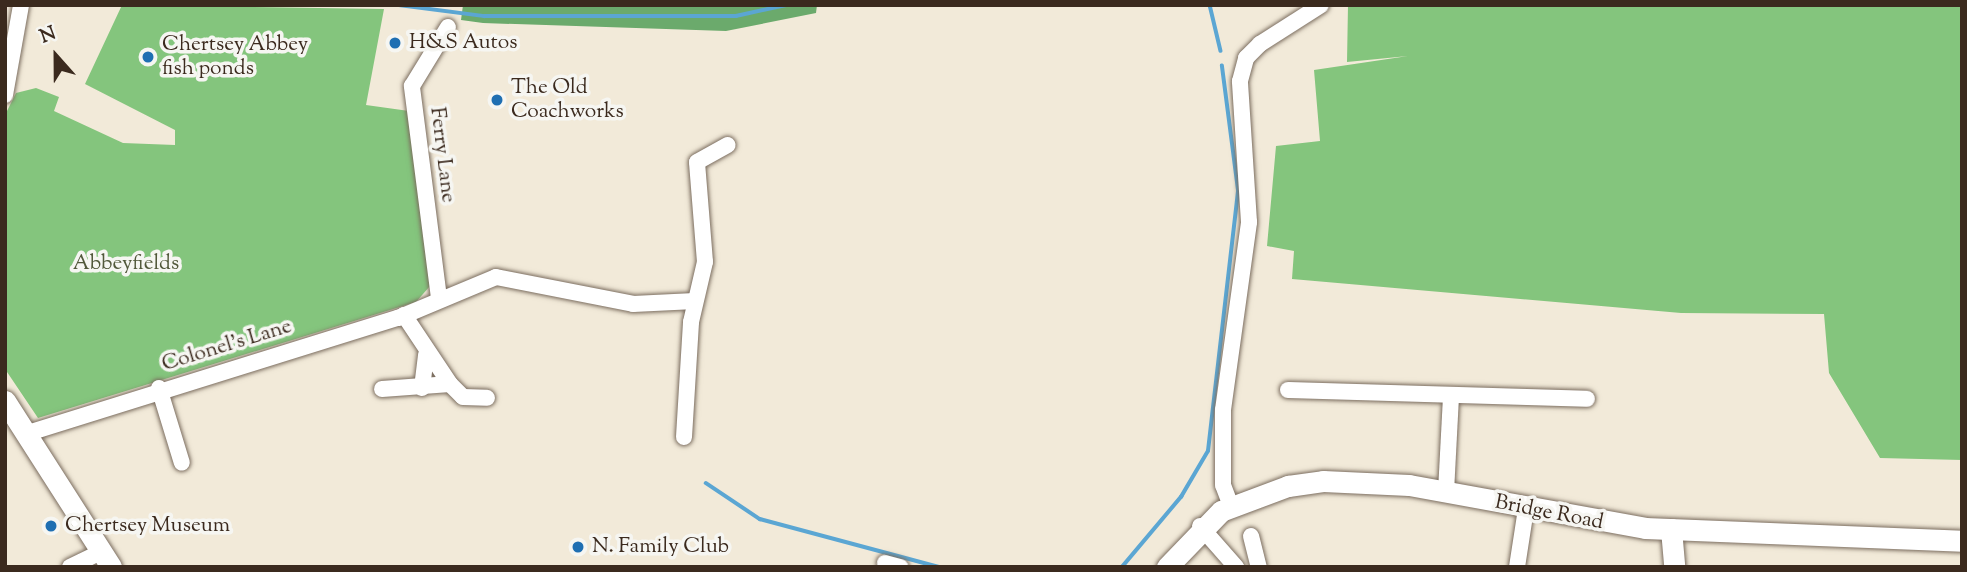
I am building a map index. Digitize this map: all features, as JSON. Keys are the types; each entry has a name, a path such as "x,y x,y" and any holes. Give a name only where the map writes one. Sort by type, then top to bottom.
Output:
{"main road":[{"path":"5,401 106,560"},
{"name":"Bridge Road","path":"1167,567 1200,526 1231,506 1323,481 1446,492 1526,509 1671,529 1962,541"},
{"path":"1671,529 1674,567"}],"street":[{"path":"5,95 21,5"},
{"path":"1231,506 1223,485 1223,410 1249,222 1240,81 1246,58 1262,43 1321,5"},
{"name":"Ferry Lane","path":"422,388 424,347 434,301 412,86 448,27"},
{"path":"685,437 695,301 705,262 697,162 728,145"},
{"name":"Colonel's Lane","path":"25,434 159,388 404,315 434,301 506,276 633,304 695,301"},
{"path":"404,315 450,384 463,397 487,398"},
{"path":"382,389 450,384"},
{"path":"159,388 182,463"},
{"path":"1288,389 1587,399"},
{"path":"1446,492 1451,395"},
{"path":"1517,567 1526,509"},
{"path":"1200,526 1236,567"},
{"path":"1251,536 1259,567"},
{"path":"70,567 106,560"}],"green space":[{"name":"Abbeyfields","path":"122,5 384,9 366,105 409,111 430,286 416,302 38,418 5,369 5,115 16,93 36,88 59,97 54,111 123,143 175,145 175,130 85,84"},
{"path":"463,5 817,5 816,13 726,31 483,23 461,20"},
{"path":"1348,5 1962,5 1962,460 1880,458 1829,373 1824,314 1681,313 1292,279 1294,251 1267,246 1276,146 1320,141 1314,70 1408,56 1347,62"}],"waterway":[{"path":"399,5 484,16 736,16 786,5"},
{"path":"1210,5 1221,51"},
{"path":"1122,567 1181,497 1208,451 1238,190 1222,66"},
{"path":"706,483 760,519 939,567"}],"place":[{"name":"H&S Autos","path":"395,43"},
{"name":"Chertsey Abbey fish ponds","path":"148,57"},
{"name":"The Old Coachworks","path":"497,100"},
{"name":"Chertsey Museum","path":"51,526"},
{"name":"N. Family Club","path":"578,547"}]}
